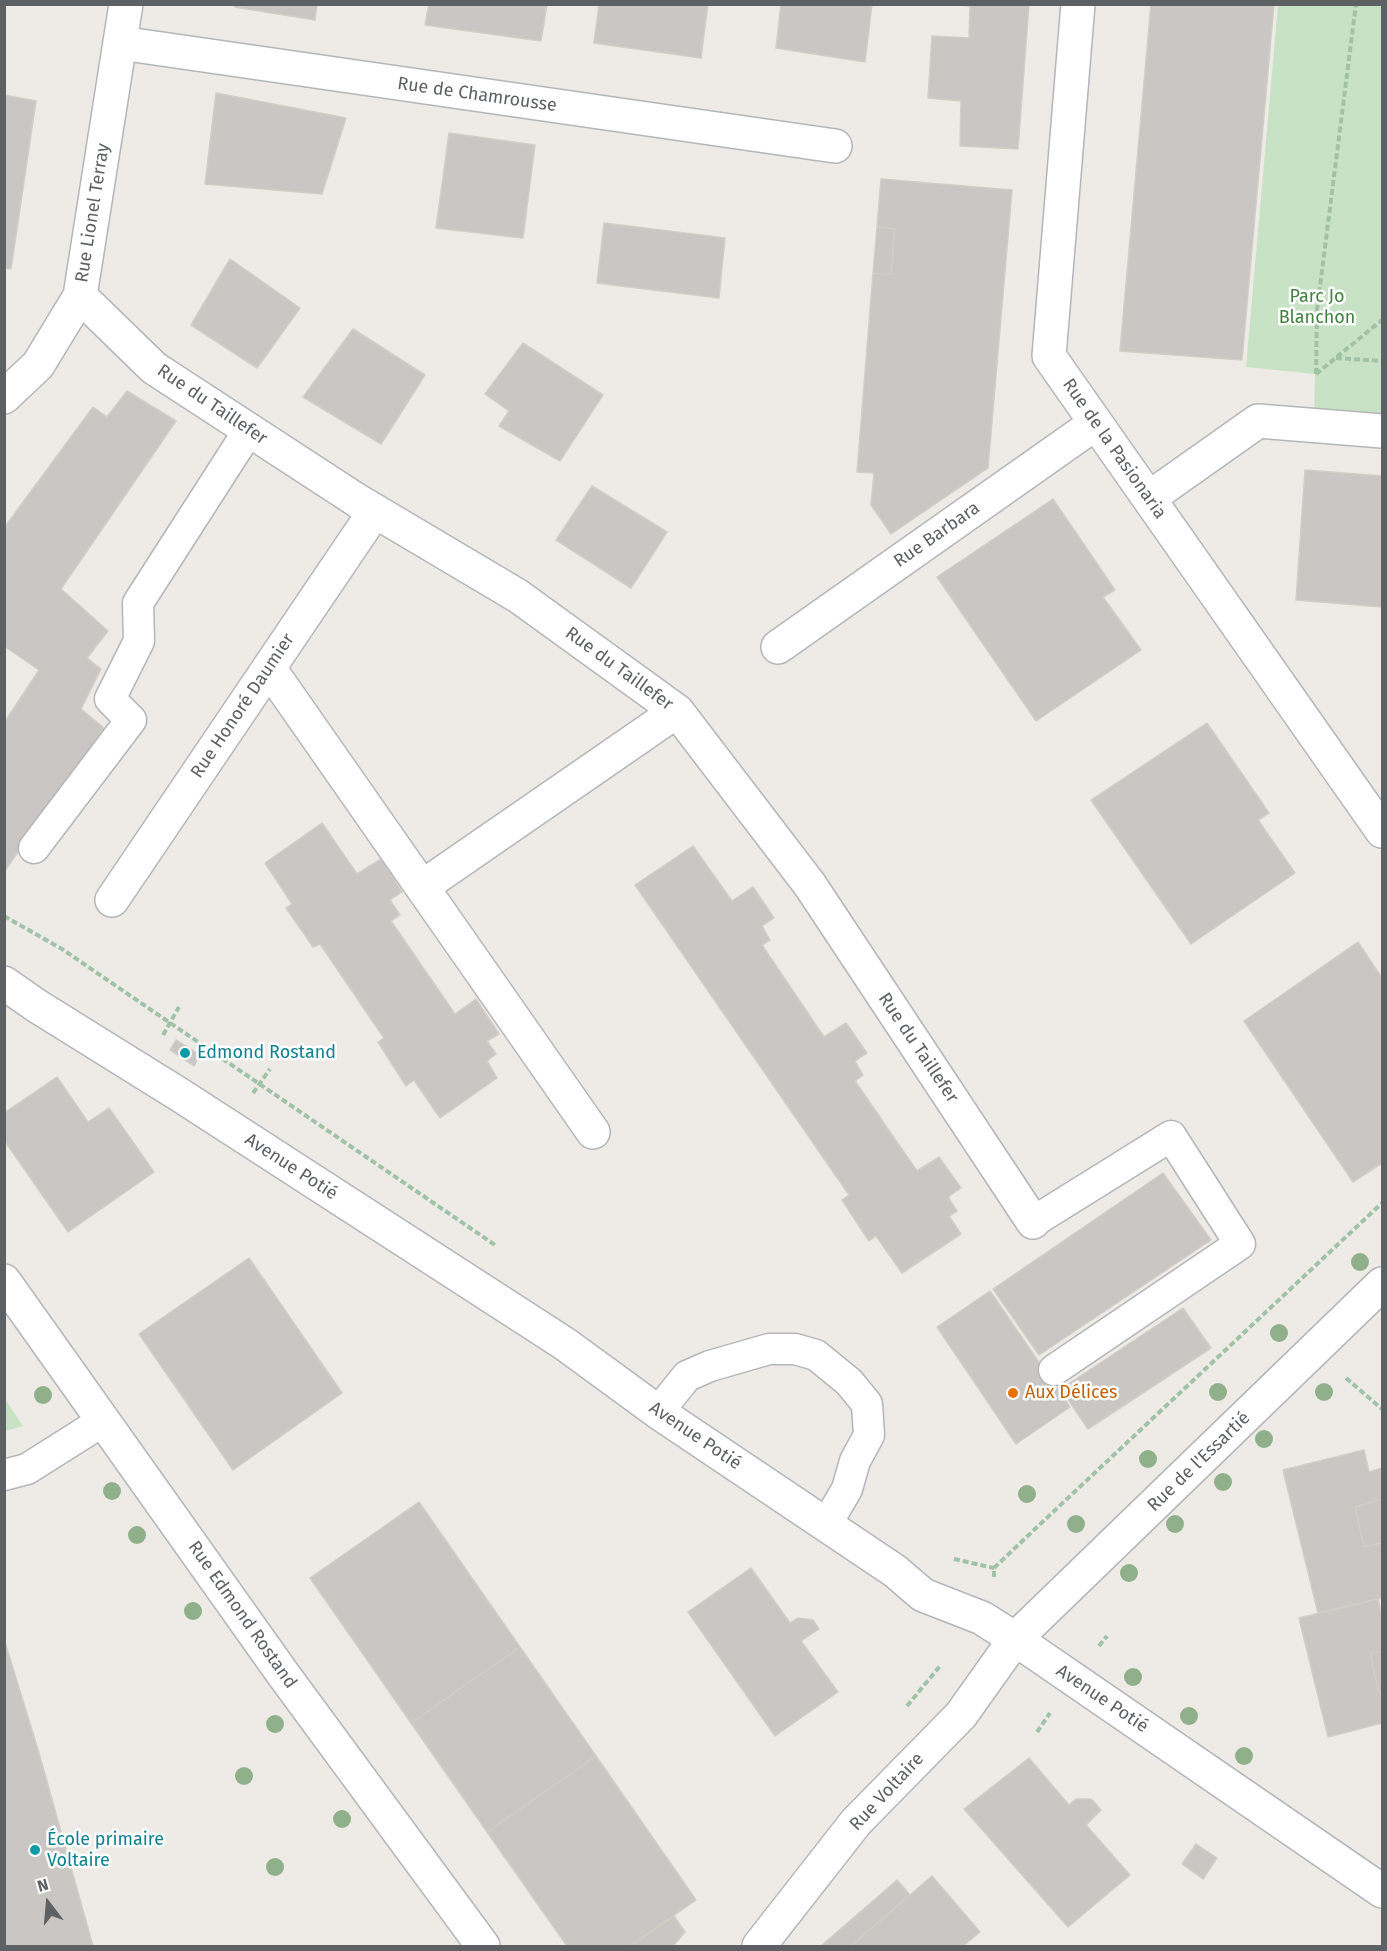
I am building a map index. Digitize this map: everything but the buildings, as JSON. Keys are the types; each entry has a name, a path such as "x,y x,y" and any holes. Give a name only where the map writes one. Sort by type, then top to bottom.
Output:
{"street":[{"name":"Rue Lionel Terray","path":"4,397 38,365 80,296 126,4"},
{"name":"Rue de la Pasionaria","path":"1078,4 1049,356 1383,831"},
{"name":"Rue de Chamrousse","path":"120,43 835,146"},
{"name":"Rue du Taillefer","path":"80,296 154,368 375,511 518,596 677,711 810,885 1033,1222"},
{"path":"1149,498 1258,421 1383,431"},
{"name":"Rue Barbara","path":"778,647 1096,423"},
{"name":"Rue Honoré Daumier","path":"112,900 375,511"},
{"path":"269,668 593,1132"},
{"path":"422,887 677,711"},
{"name":"Avenue Potié","path":"4,983 36,1006 189,1101 565,1344 658,1412 895,1570 923,1595 982,1618 1014,1639 1383,1891"},
{"name":"Rue Edmond Rostand","path":"4,1281 283,1674 483,1947"},
{"name":"Rue de l'Essartié","path":"1014,1639 1383,1284"},
{"name":"Rue Voltaire","path":"759,1947 856,1822 961,1715 1014,1639"}],"lane":[{"path":"34,848 130,720 110,699 139,641 138,603 249,430"},
{"path":"1033,1222 1171,1136 1240,1244 1054,1370"},
{"path":"658,1412 687,1376 710,1366 769,1349 795,1349 816,1355 849,1382 867,1404 869,1435 855,1461 847,1489 826,1525"},
{"path":"4,1474 27,1469 104,1420"}],"path":[{"path":"1356,4 1317,310 1316,374 1383,320"},
{"path":"1336,358 1383,362"},
{"path":"160,1040 179,1007"},
{"path":"253,1093 270,1069"},
{"path":"994,1568 1383,1203"}],"green space":[{"name":"Parc Jo Blanchon","path":"1278,5 1382,5 1382,420 1314,416 1315,374 1246,367"},
{"path":"5,1399 23,1426 5,1431"}],"place":[{"name":"Edmond Rostand","path":"185,1053"},
{"name":"Aux Délices","path":"1013,1393"},
{"name":"École primaire Voltaire","path":"35,1850"}]}
